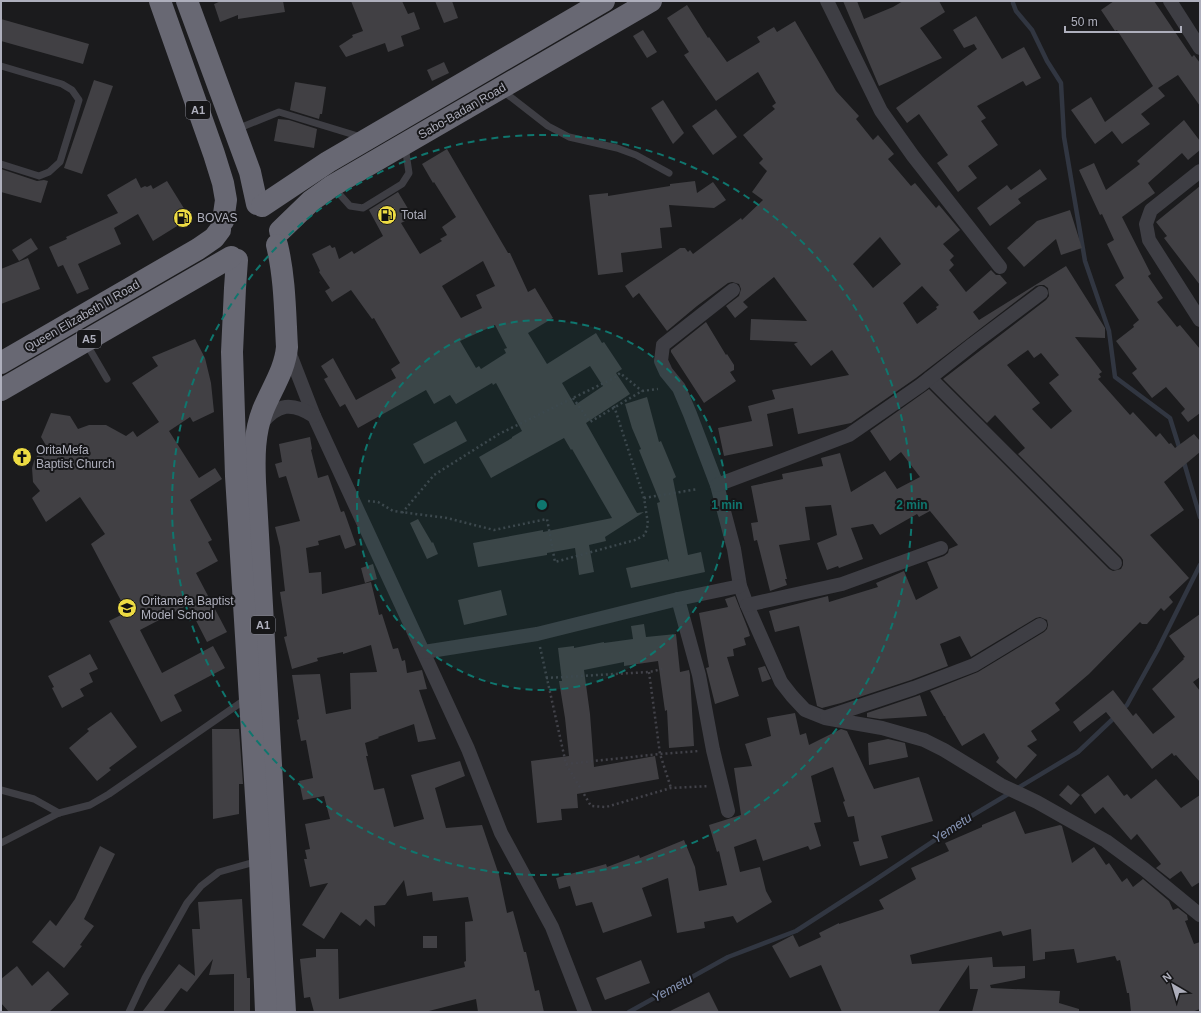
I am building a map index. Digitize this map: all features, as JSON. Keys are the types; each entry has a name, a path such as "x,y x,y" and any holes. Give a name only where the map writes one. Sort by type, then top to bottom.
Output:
{"highway":[{"name":"A1","path":"160,1 221,176 226,200 221,225"},
{"name":"A1","path":"186,1 250,172 260,205"},
{"name":"Sabo-Badan Road","path":"260,205 366,139 604,1"},
{"name":"Sabo-Badan Road","path":"258,252 311,201 332,186 651,1"},
{"path":"247,203 260,205 269,210 278,223 258,252 222,245 221,225 229,212 237,206 247,203"},
{"name":"Queen Elizabeth II Road","path":"1,363 206,244 221,225"},
{"name":"A1","path":"258,694 254,450 257,430 263,410 283,368 287,347 282,266 258,252 234,288 232,352 236,476 258,694 268,860 284,1012"},
{"name":"Queen Elizabeth II Road","path":"1,390 178,287 258,252"},
{"name":"A1","path":"266,1012 268,860"}],"street":[{"path":"827,1 881,111 913,156 1000,267"},
{"path":"1170,1 1200,48"},
{"path":"1200,171 1151,210 1146,224 1150,240 1200,320"},
{"path":"733,290 663,344 661,361 666,372 682,394 718,485 734,549 740,586 781,682 805,710 824,718 882,728 924,740 944,750 1001,785 1037,802 1106,841 1144,869 1200,915"},
{"path":"718,485 849,435 930,378 1041,293"},
{"path":"287,347 314,416 468,749 501,833 552,927 585,1012"},
{"path":"930,378 1115,563"},
{"path":"257,430 274,411 283,407 303,409 314,416"},
{"path":"747,605 842,584 941,548"},
{"path":"424,652 537,634 678,599 740,586"},
{"path":"678,599 699,675 713,750 728,811"},
{"path":"824,718 914,688 974,665 1040,625"}],"lane":[{"path":"1,66 62,84 72,90 79,100 60,162 49,172 39,176 1,164"},
{"path":"501,89 548,126 569,137 617,148 636,155 669,173"},
{"path":"234,131 279,112 366,139"},
{"path":"332,186 350,206 363,208 402,184 409,173 405,144"},
{"path":"85,341 107,379"},
{"path":"1,842 59,813 90,805 109,794 258,694"},
{"path":"1,790 34,800 59,813"},
{"path":"129,1012 145,978 187,903 201,886 219,872 268,860"}],"path":[{"path":"402,513 434,475 499,434 614,378 620,373 642,391"},
{"path":"573,397 590,422 614,406 642,391 658,389"},
{"path":"354,502 378,502 393,512 447,518 494,530 547,519 555,562 635,540 644,534 648,524 644,498 614,406"},
{"path":"644,498 698,489"},
{"path":"537,634 566,764 591,806 606,807 671,788 721,785"},
{"path":"546,678 649,672 663,669"},
{"path":"649,672 660,754 671,788"},
{"path":"566,764 713,750"}],"building":[{"path":"221,1 283,1 285,12 238,19 238,15 220,22 214,4"},
{"path":"351,1 402,1 408,14 414,12 420,29 401,36 404,46 388,52 385,43 346,57 339,46 353,37 352,35 363,31"},
{"path":"435,1 452,1 458,18 444,23"},
{"path":"843,1 857,1 864,19 893,7 903,1 939,1 945,12 920,28 942,58 879,86"},
{"path":"1114,1 1154,1 1192,57 1194,55 1200,63 1200,106 1178,75 1158,88 1165,96 1141,114 1150,124 1122,144 1112,131 1095,144 1071,110 1091,97 1105,122 1153,86 1117,30 1115,31 1101,10"},
{"path":"687,5 708,38 709,37 727,62 760,42 757,37 774,27 777,32 795,21 836,91 859,116 856,119 873,140 878,135 894,154 888,159 911,186 915,183 936,208 939,205 960,230 943,244 954,256 950,260 954,265 949,270 966,292 991,270 996,275 1000,275 1007,283 973,312 979,320 1066,266 1105,328 1105,338 1075,337 1102,372 1099,374 1101,377 1098,379 1130,415 1133,412 1156,437 1160,433 1169,444 1171,443 1175,448 1194,434 1200,441 1200,452 1164,482 1184,510 1150,535 1189,578 1169,597 1173,602 1164,611 1161,608 1147,624 1142,624 1140,622 1089,674 1055,703 1060,710 1031,731 1037,740 1027,746 1037,755 1016,779 996,762 999,758 984,733 962,746 930,691 978,672 1044,632 1048,625 1047,620 1040,617 1036,618 971,657 960,636 940,644 948,666 841,703 822,708 817,706 799,626 775,632 769,611 828,596 829,602 878,587 876,583 904,571 916,600 938,588 927,562 944,556 948,553 949,549 958,545 930,511 919,517 917,514 880,535 873,524 851,528 863,559 839,568 838,566 827,570 817,543 837,535 831,505 805,507 810,540 779,545 787,585 770,591 757,540 754,541 751,523 758,522 751,486 783,479 782,474 823,466 821,458 840,453 851,492 885,471 897,489 920,477 901,452 890,461 870,431 929,389 1109,569 1113,571 1121,569 1123,560 1121,557 1018,454 1025,448 995,415 987,423 943,379 1046,300 1049,296 1048,288 1044,285 1036,286 916,378 851,423 798,434 793,408 767,414 773,446 724,456 718,428 752,421 748,406 775,399 772,390 849,375 832,350 811,366 794,344 798,342 750,340 751,319 807,321 774,277 743,302 748,307 735,318 726,306 739,296 741,289 739,284 732,282 728,283 697,306 667,331 639,293 633,298 625,286 680,248 685,248 688,252 690,250 693,254 741,218 742,220 763,200 752,192 767,171 759,163 763,159 743,135 775,109 772,106 776,103 758,72 716,101 684,55 689,52 667,18","holes":["880,237 901,264 873,288 853,264","922,286 939,305 936,307 937,309 917,324 903,303","1028,350 1034,358 1041,353 1059,375 1049,383 1072,411 1051,429 1032,409 1040,403 1007,365"]},
{"path":"976,16 1002,59 1024,47 1041,78 1026,86 1023,81 977,106 986,118 981,121 998,145 968,166 977,178 958,192 937,163 948,155 919,114 907,123 896,108 977,49 974,44 964,48 953,30"},
{"path":"1,19 89,44 83,64 1,41"},
{"path":"643,30 657,52 647,58 633,36"},
{"path":"444,62 449,73 432,81 427,70"},
{"path":"94,80 113,86 82,174 64,168"},
{"path":"295,82 326,87 322,114 320,114 319,119 290,110"},
{"path":"663,100 684,133 673,144 651,108"},
{"path":"716,109 737,137 713,155 692,126"},
{"path":"278,119 289,120 317,129 314,148 274,141"},
{"path":"1184,120 1200,141 1200,150 1188,160 1182,153 1148,183 1155,193 1122,217 1151,274 1148,276 1163,298 1157,302 1177,327 1180,325 1200,349 1200,413 1188,422 1181,413 1185,409 1166,387 1152,398 1132,373 1137,369 1116,341 1134,327 1133,325 1139,320 1115,285 1124,278 1107,244 1114,240 1102,214 1100,215 1079,170 1094,163 1106,190 1140,164 1137,161"},
{"path":"447,149 508,253 510,253 528,292 535,288 553,318 528,333 547,364 596,333 602,343 604,342 622,369 616,373 630,394 586,423 637,513 644,512 605,537 606,541 589,545 594,572 579,575 575,548 547,553 547,555 478,567 473,543 543,530 543,532 612,518 572,449 571,450 564,438 491,478 479,457 522,431 496,383 493,385 492,383 456,404 450,395 434,404 426,390 358,428 345,404 340,407 324,379 328,377 321,366 333,358 356,400 396,378 391,369 400,363 374,318 372,319 351,290 332,302 325,291 330,288 319,272 320,271 312,254 330,245 332,248 335,247 339,259 352,251 354,254 383,236 369,210 398,192 413,217 401,223 420,254 442,241 440,239 447,235 442,227 456,217 422,164","holes":["483,261 495,286 476,295 482,308 461,318 442,286","495,325 507,348 504,349 506,353 481,369 479,366 476,368 460,341","590,366 603,386 575,405 562,383"]},
{"path":"1,169 37,181 48,181 41,203 1,192"},
{"path":"1040,169 1047,179 1018,199 1021,203 990,226 977,208 1007,185 1011,190"},
{"path":"136,178 141,188 151,185 153,189 167,181 190,218 153,241 138,214 114,228 121,244 78,264 89,289 77,294 63,265 58,267 49,247 67,239 66,237 118,213 107,195"},
{"path":"695,181 697,193 713,182 726,200 714,208 669,205 672,227 660,228 662,248 621,253 623,272 598,275 589,195 608,193 608,196 670,186 670,184"},
{"path":"1200,186 1200,285 1164,238 1167,236 1156,222"},
{"path":"1070,210 1082,248 1061,255 1056,239 1024,267 1007,248 1037,221"},
{"path":"31,238 38,249 19,261 12,250"},
{"path":"28,258 40,289 1,304 1,269"},
{"path":"706,322 726,355 727,354 734,365 734,370 730,372 736,381 704,403 671,350"},
{"path":"195,339 205,358 211,383 214,412 193,422 190,417 169,431 199,478 215,468 222,479 190,500 212,540 208,542 218,561 196,573 227,632 207,642 188,605 140,630 162,673 213,646 225,668 174,695 182,711 161,722 109,621 127,612 91,544 105,534 80,497 46,522 32,498 40,491 33,482 32,468 37,456 47,447 41,437 51,413 70,416 78,429 89,425 106,425 126,436 133,431 137,437 159,422 132,383 158,366 152,357"},
{"path":"647,397 659,442 661,441 676,477 673,479 688,555 701,552 705,572 631,588 626,568 667,559 669,562 657,503 660,502 639,450 641,449 632,428 625,404"},
{"path":"456,421 467,441 424,464 413,444"},
{"path":"310,437 311,450 318,478 328,475 341,512 344,511 356,545 345,549 340,535 318,541 319,545 306,548 309,573 321,572 322,594 371,582 379,615 382,614 393,649 398,648 402,661 405,660 407,673 422,670 427,689 419,690 436,739 418,742 414,724 365,743 368,756 366,756 374,790 384,788 394,827 424,819 411,775 460,761 465,776 435,788 446,828 482,825 499,875 507,913 513,911 524,952 526,952 535,991 539,990 544,1012 478,1012 476,999 425,1012 314,1012 310,997 304,998 300,959 316,957 316,949 338,949 339,999 465,967 465,922 473,921 468,897 433,901 432,892 407,896 404,880 385,905 374,906 375,927 366,919 360,926 341,912 324,939 302,925 328,883 310,887 304,859 307,859 305,850 310,849 305,824 330,819 324,796 303,800 299,781 313,778 306,740 301,741 292,675 320,674 326,714 351,709 350,673 377,672 371,645 343,654 343,652 317,658 318,661 292,669 284,637 287,636 280,592 285,591 280,547 275,527 300,521 286,476 279,478 275,464 282,462 279,444"},
{"path":"418,519 432,543 433,542 438,554 427,559 410,523"},
{"path":"373,564 377,579 365,583 361,568"},
{"path":"501,590 507,615 464,625 458,600"},
{"path":"735,596 750,636 744,638 746,645 733,649 734,656 727,657 739,696 715,704 706,668 709,667 699,613 728,607 725,599"},
{"path":"1200,614 1200,677 1193,682 1200,691 1200,782 1176,755 1174,756 1172,753 1152,769 1106,712 1080,732 1073,722 1113,690 1133,716 1136,713 1153,734 1175,717 1152,689 1185,657 1169,636"},
{"path":"644,624 646,637 676,634 680,672 689,670 690,675 694,746 669,748 667,710 665,711 658,661 624,666 624,662 584,670 590,714 594,767 655,756 659,779 577,794 578,808 561,809 562,820 537,823 531,761 569,756 559,681 562,681 558,648 574,646 574,648 604,642 633,639 631,626"},
{"path":"90,654 98,669 89,673 93,682 80,689 84,696 62,708 48,676"},
{"path":"765,666 771,679 762,682 758,668"},
{"path":"920,695 927,716 880,719 867,717 867,713"},
{"path":"111,712 137,747 109,768 111,770 97,781 69,748 89,731 87,729"},
{"path":"795,713 800,735 806,733 809,745 841,729 847,731 874,789 919,777 933,821 881,836 888,858 860,866 853,842 859,841 854,816 848,817 843,802 845,801 833,767 811,776 821,822 814,823 821,846 810,850 808,846 763,861 756,839 734,847 740,872 760,867 766,891 772,902 737,923 733,916 704,922 705,928 677,933 668,878 642,888 652,916 603,933 592,902 576,906 570,886 559,889 556,878 606,864 607,867 639,855 640,858 684,840 695,867 699,891 727,885 719,851 717,852 709,825 741,815 734,768 752,766 745,744 771,736 767,718"},
{"path":"212,729 239,729 243,784 239,784 239,814 213,819"},
{"path":"888,739 905,743 908,757 869,765 868,743"},
{"path":"1108,775 1124,796 1127,794 1131,799 1156,779 1181,808 1200,795 1200,882 1192,887 1181,871 1170,879 1156,868 1161,864 1137,834 1131,840 1103,807 1095,814 1081,795"},
{"path":"1068,785 1080,795 1071,805 1059,795"},
{"path":"1015,811 1025,834 1060,825 1062,826 1072,863 1094,847 1106,865 1109,863 1122,882 1127,878 1133,887 1143,879 1169,901 1173,910 1178,908 1187,915 1188,920 1185,921 1194,944 1200,942 1200,1009 1192,1012 1131,1012 1129,993 1127,993 1120,960 1117,961 1115,956 1077,963 1074,949 1045,952 1045,959 1033,961 1031,929 1003,936 1001,931 910,955 912,964 992,957 993,967 1025,966 1025,978 990,985 991,988 1060,991 1059,1003 1079,1009 1079,1012 972,1012 978,989 970,989 969,965 938,1012 842,1012 821,965 790,978 772,946 793,935 799,947 821,937 819,933 839,923 884,909 879,900 916,879 911,868 949,851 945,843"},
{"path":"100,846 115,854 84,919 94,926 80,945 82,946 64,968 32,942 50,920 56,926 75,899"},
{"path":"242,899 247,978 250,978 250,1012 234,1012 234,974 209,975 213,959 187,992 181,988 163,1012 142,1012 179,964 195,976 192,929 200,929 198,902"},
{"path":"423,936 437,936 437,948 423,948"},
{"path":"641,960 650,983 605,1000 596,978"},
{"path":"17,966 32,986 48,971 69,994 49,1012 9,1012 1,1003 1,979"},
{"path":"709,992 719,1012 668,1012"}],"waterway":[{"path":"1013,3 1016,11 1032,30 1047,61 1061,83 1064,137 1085,261 1109,331 1115,377 1170,418 1180,450"},
{"path":"1183,459 1200,517"},
{"name":"Yemetu","path":"1121,711 1127,705 1158,649 1200,565"},
{"name":"Yemetu","path":"1016,789 1078,752 1116,716"},
{"name":"Yemetu","path":"629,1012 728,957 796,931 968,818 1010,793"}],"place":[{"name":"Total","path":"387,215"},
{"name":"BOVAS","path":"183,218"},
{"name":"OritaMefa Baptist Church","path":"22,457"},
{"name":"Oritamefa Baptist Model School","path":"127,608"}]}
